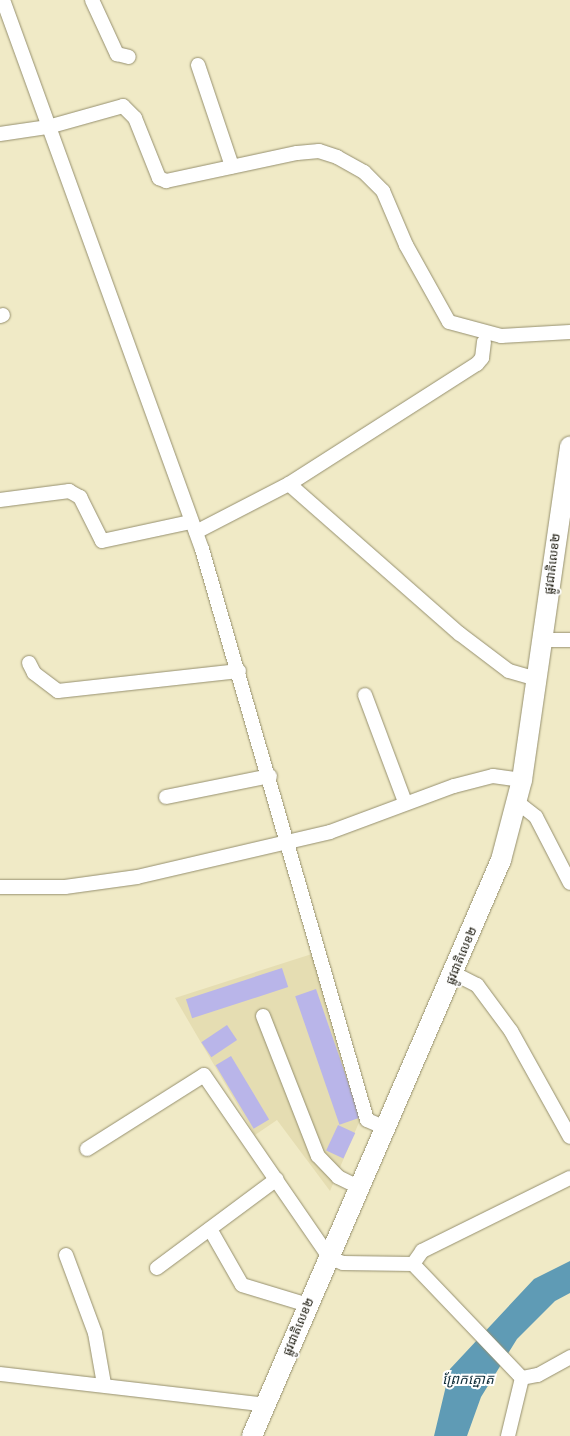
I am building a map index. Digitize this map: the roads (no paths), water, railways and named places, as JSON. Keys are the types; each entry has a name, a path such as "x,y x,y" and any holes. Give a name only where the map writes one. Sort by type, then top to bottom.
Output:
{"highway":[{"name":"ផ្លូវជាតិលេខ២","path":"252,1436 455,974 501,860 522,780 564,518 570,446"}],"street":[{"path":"3,0 193,527 270,776 367,1120 386,1128"},
{"path":"92,0 116,54 129,57"},
{"path":"198,65 232,166"},
{"path":"0,134 48,127 123,106 135,118 159,178 166,181 232,166 319,151 337,157 364,172 383,191 406,245 449,322 501,336 570,332"},
{"path":"0,500 69,491 80,496 102,541 193,527 289,484 477,364 482,358 484,342"},
{"path":"289,484 460,634 509,671 537,679"},
{"path":"543,640 570,640"},
{"path":"30,664 34,673 58,691 239,671"},
{"path":"365,695 405,802"},
{"path":"166,797 270,776"},
{"path":"0,887 65,886 137,877 330,832 405,802 492,776 522,780"},
{"path":"517,802 536,817 570,882"},
{"path":"455,974 477,985 511,1032 570,1137"},
{"path":"263,1016 318,1156 338,1177 361,1188"},
{"path":"87,1149 204,1075 330,1258 343,1263 413,1264 466,1323 516,1374 538,1375 570,1356"},
{"path":"413,1264 422,1252 570,1178"},
{"path":"157,1268 277,1179"},
{"path":"210,1229 242,1285 308,1305"},
{"path":"66,1255 95,1333 104,1384"},
{"path":"0,1374 104,1384 266,1405"},
{"path":"508,1436 516,1374"}],"water":[{"name":"ព្រែកត្នោត","path":"570,1261 570,1293 555,1301 517,1339 481,1397 467,1436 434,1436 450,1369 534,1279"}]}
